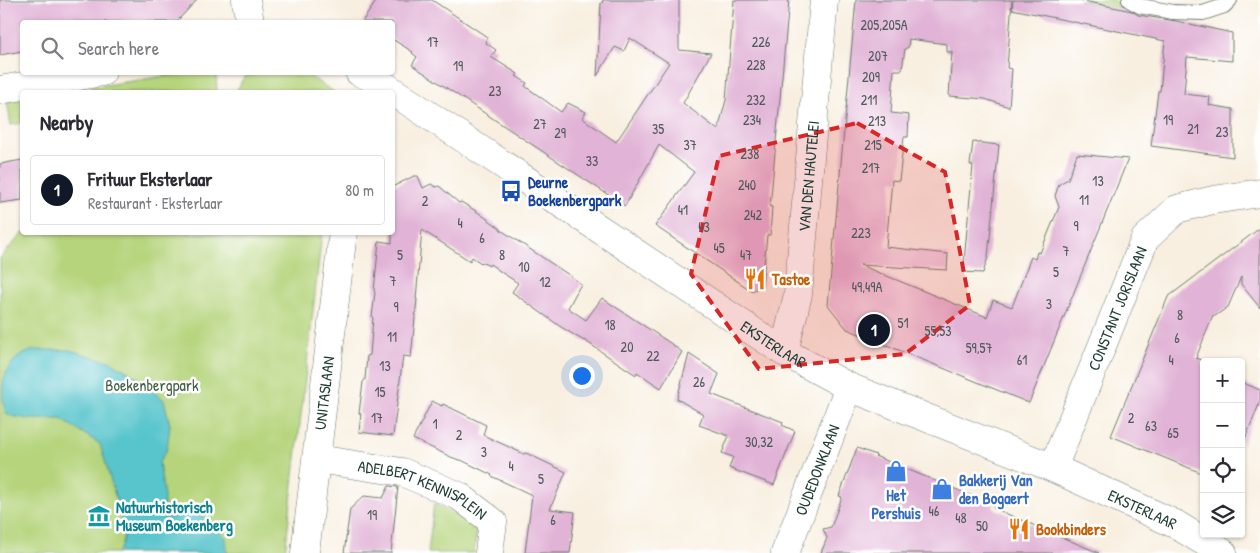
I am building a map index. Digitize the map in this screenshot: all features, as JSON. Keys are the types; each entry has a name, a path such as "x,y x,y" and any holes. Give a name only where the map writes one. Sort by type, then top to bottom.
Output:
{"street":[{"path":"246,0 250,20"},
{"name":"VAN DEN HAUTELEI","path":"784,352 798,294 824,0"},
{"path":"0,90 85,75"},
{"name":"EKSTERLAAR","path":"369,82 381,90"},
{"name":"EKSTERLAAR","path":"395,99 784,352 849,387 1053,468 1175,524 1223,553"},
{"name":"CONSTANT JORISLAAN","path":"1053,468 1145,239 1177,209 1213,200 1260,193"},
{"name":"UNITASLAAN","path":"305,553 343,235"},
{"name":"OUDEDONKLAAN","path":"785,553 849,387"},
{"name":"ADELBERT KENNISPLEIN","path":"317,459 402,472 459,496 493,522 489,553"}],"lane":[{"path":"1129,0 1140,6 1173,12 1203,13 1224,6 1230,0"}],"highlighted area":[{"path":"857,123 945,172 970,305 905,354 759,369 691,274 719,156"}],"green space":[{"path":"1079,0 1115,0 1123,10"},
{"path":"173,75 216,75 217,90 71,90"},
{"path":"250,75 308,75 331,90 237,90 244,77"},
{"path":"20,99 20,123 11,125 7,101"},
{"name":"Boekenbergpark","path":"21,235 322,235 285,553 0,553 0,258"},
{"path":"434,503 477,527 474,553 428,553"}],"water":[{"path":"33,350 69,350 112,362 138,378 164,400 170,425 167,449 159,462 164,496 164,519 196,513 211,521 226,538 227,553 117,553 121,547 124,534 100,444 61,419 29,419 7,415 3,401 4,378 11,365 18,358"}],"building":[{"path":"0,0 197,0 178,20 20,20 20,51 0,55"},
{"path":"377,0 432,0 487,37 486,43 496,50 491,57 518,74 516,76 527,83 525,86 561,112 568,103 586,112 582,118 616,142 669,63 630,38 624,51 615,47 597,76 601,3 603,0 679,0 679,50 711,53 683,103 718,130 726,100 734,0 789,0 770,207 772,207 770,235 767,235 762,286 752,291 655,226 694,172 659,145 625,206 412,65 417,57 413,52 395,41 395,20 363,20"},
{"path":"856,0 1012,0 1007,68 1012,69 1009,107 985,99 949,96 952,52 947,52 947,44 909,39 908,48 905,48 902,70 894,70 891,113 909,115 908,137 904,137 899,181 892,180 886,247 948,254 947,270 860,265 987,317 993,300 1012,307 1031,257 1035,259 1037,252 1040,253 1059,207 1055,196 1059,184 1068,179 1077,154 1128,159 1029,403 847,329 828,305"},
{"path":"1013,0 1079,0 1132,11 1138,15 1232,33 1232,61 1187,57 1184,94 1210,97 1209,105 1233,109 1233,157 1151,146 1158,91 1160,91 1165,41 1012,9"},
{"path":"973,142 999,145 988,257 983,273 963,272 973,165 970,165"},
{"path":"20,160 20,200 0,203 0,164"},
{"path":"414,176 418,176 423,188 431,184 436,187 439,186 459,203 461,202 476,211 581,284 568,308 586,320 602,298 682,352 661,388 637,372 636,375 561,327 512,292 518,283 490,264 489,266 481,263 472,257 470,261 422,230 411,357 403,356 393,436 359,432 361,414 359,413 363,382 365,380 367,356 370,355 379,241 392,243 392,235 395,235 395,186"},
{"path":"1260,228 1260,308 1241,284 1241,277 1228,307 1215,316 1213,315 1196,358 1200,360 1200,472 1111,436 1168,297"},
{"path":"689,354 719,374 711,394 783,422 782,425 795,431 774,485 729,468 733,457 722,453 729,436 699,425 703,414 677,399"},
{"path":"1245,384 1260,390 1260,402 1245,439"},
{"path":"432,401 442,406 443,404 486,425 483,435 566,472 550,509 575,512 570,553 525,553 532,495 413,439"},
{"path":"857,448 994,505 993,508 1099,553 821,553 827,538 823,529 831,527 842,497 839,496"},
{"path":"389,486 398,487 391,553 344,553 350,509 364,496 383,498"}],"place":[{"name":"Deurne Boekenbergpark","path":"511,191"},
{"name":"Tastoe","path":"755,279"},
{"name":"Frituur Eksterlaar","path":"874,330"},
{"name":"Het Pershuis","path":"896,471"},
{"name":"Bakkerij Van den Bogaert","path":"942,489"},
{"name":"Natuurhistorisch Museum Boekenberg","path":"99,516"},
{"name":"Bookbinders","path":"1019,529"}]}
